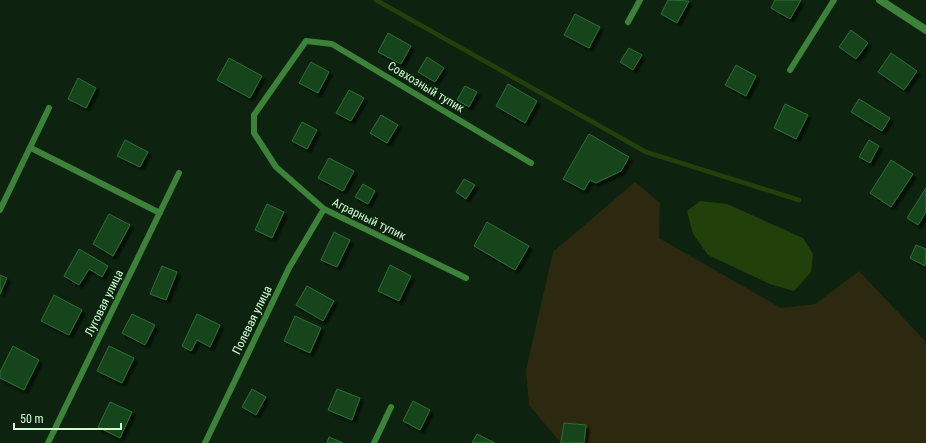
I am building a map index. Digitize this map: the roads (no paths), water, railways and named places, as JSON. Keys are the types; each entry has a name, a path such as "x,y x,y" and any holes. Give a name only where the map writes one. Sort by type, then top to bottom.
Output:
{"street":[{"path":"880,0 926,30"}],"lane":[{"path":"628,22 640,0"},
{"path":"790,70 834,0"},
{"name":"Совхозный тупик","path":"306,41 332,44 531,163"},
{"name":"Аграрный тупик","path":"306,41 254,115 254,133 276,167 324,209 466,278"},
{"path":"0,210 49,108"},
{"path":"31,148 160,213"},
{"name":"Луговая улица","path":"48,443 179,173"},
{"name":"Полевая улица","path":"205,443 289,268 324,209"},
{"path":"374,443 391,407"}],"waterway":[{"path":"376,0 646,152 799,200"}]}
